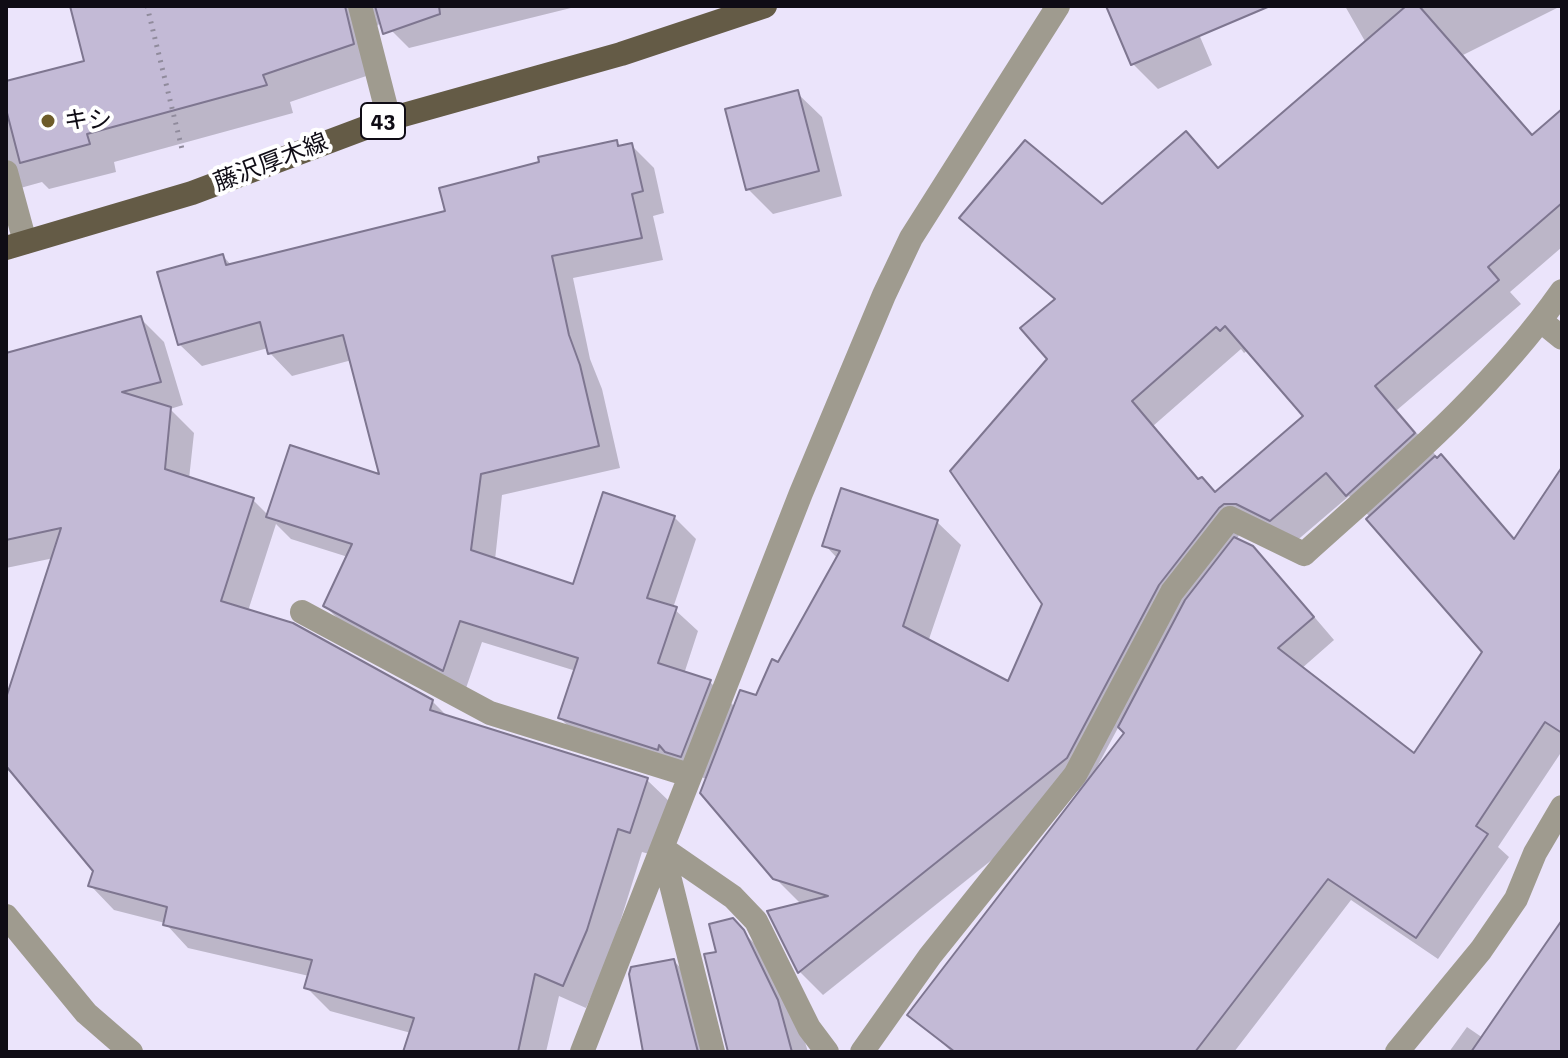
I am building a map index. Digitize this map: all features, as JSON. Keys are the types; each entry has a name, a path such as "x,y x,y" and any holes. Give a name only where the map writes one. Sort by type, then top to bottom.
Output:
{"main road":[{"name":"藤沢厚木線","path":"16,245 192,193 389,119 621,54 753,8"}],"street":[{"path":"360,6 389,119"},
{"path":"582,1052 801,493 891,281 911,238 1058,6"},
{"path":"6,172 16,245"},
{"path":"862,1052 930,956 1075,775 1172,592 1230,518 1304,554 1459,413 1541,321 1562,291"},
{"path":"1541,321 1562,338"},
{"path":"302,612 490,713 689,775"},
{"path":"1397,1052 1481,950 1516,899 1535,853 1562,807"},
{"path":"662,848 713,1052"},
{"path":"662,848 733,897 756,921 809,1028 827,1052"},
{"path":"6,916 86,1013 131,1052"}],"path":[{"path":"147,6 192,193"}],"building":[{"path":"70,6 345,6 354,44 263,75 267,85 87,134 90,144 20,163 6,109 6,81 84,61"},
{"path":"375,6 439,6 440,14 383,34"},
{"path":"1106,6 1270,6 1131,65"},
{"path":"1406,6 1419,6 1532,135 1562,109 1562,203 1488,267 1499,280 1375,386 1415,433 1346,496 1326,473 1270,521 1236,504 1224,504 1219,508 1159,585 1067,758 798,973 767,911 828,896 773,879 700,793 740,690 756,695 772,659 778,662 840,551 822,546 841,488 938,520 903,626 1008,681 1042,604 950,471 1047,359 1020,328 1055,299 959,218 1025,140 1102,204 1186,131 1218,168","holes":["1225,326 1303,416 1215,492 1202,477 1198,479 1132,401 1216,327 1220,331"]},
{"path":"798,90 819,171 746,190 725,109"},
{"path":"617,140 618,146 632,143 643,191 632,194 642,238 552,256 569,335 580,365 599,446 481,474 471,550 573,584 603,492 675,516 647,598 677,607 658,663 711,680 681,757 665,752 659,745 658,750 558,718 578,658 460,621 443,671 323,606 352,544 266,517 290,445 379,474 343,335 268,354 260,322 178,345 157,272 223,254 226,265 445,211 439,188 539,162 538,157"},
{"path":"141,316 161,382 122,392 171,407 165,469 254,498 221,601 293,623 433,700 430,710 648,778 630,833 618,829 587,930 563,986 535,974 518,1052 403,1052 414,1018 304,988 312,960 163,925 167,907 88,886 93,871 6,766 6,698 61,528 6,540 6,353"},
{"path":"1441,454 1514,539 1562,467 1562,733 1545,722 1476,826 1488,834 1416,938 1328,879 1195,1052 955,1052 907,1015 1124,733 1118,727 1185,600 1234,537 1253,546 1314,617 1278,648 1414,753 1482,652 1366,519 1435,456 1437,458"},
{"path":"733,918 744,930 778,1000 792,1052 728,1052 704,954 716,952 709,924"},
{"path":"1562,920 1562,1052 1471,1052"},
{"path":"674,959 698,1052 643,1052 629,974 631,967"}],"place":[{"name":"キシ","path":"48,121"}]}
